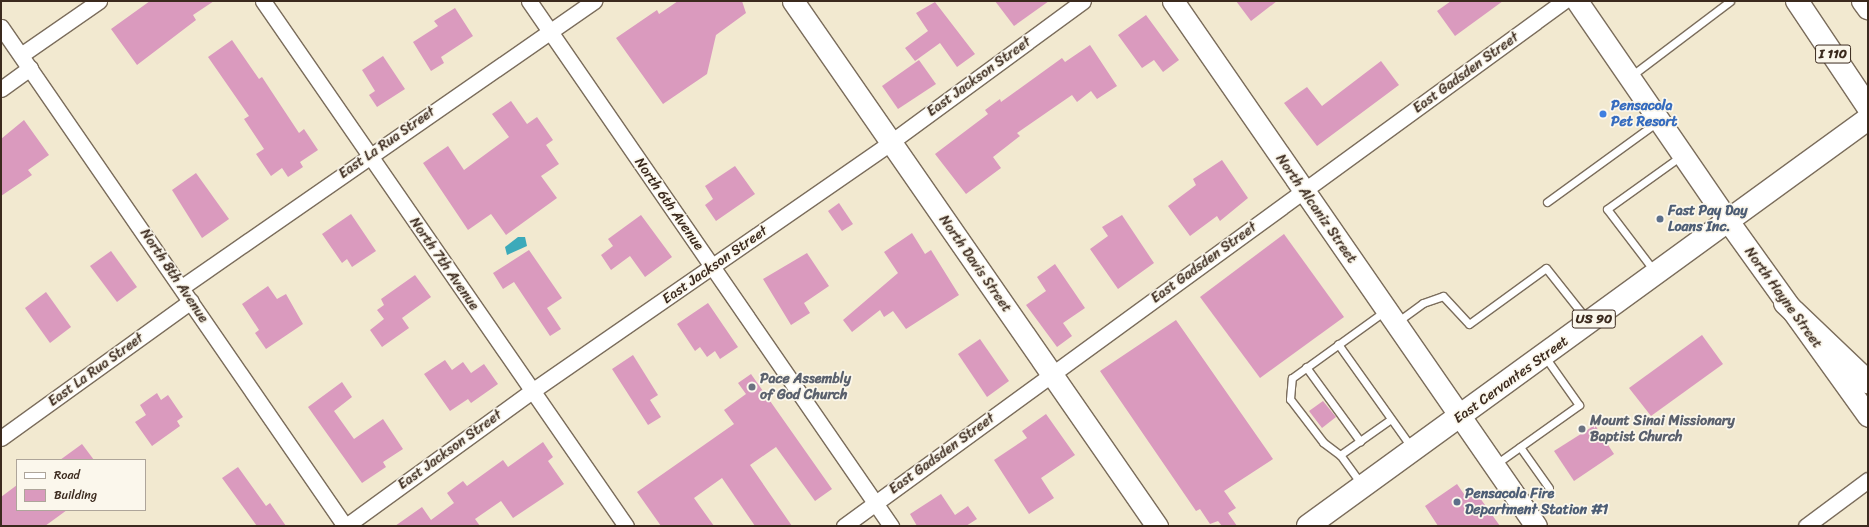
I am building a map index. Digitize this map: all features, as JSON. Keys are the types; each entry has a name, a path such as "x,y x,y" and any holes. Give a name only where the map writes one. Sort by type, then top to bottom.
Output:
{"main road":[{"name":"North Davis Street","path":"793,1 1156,526"},
{"name":"North Alcaniz Street","path":"1173,1 1459,417 1536,526"},
{"name":"North Hayne Street","path":"1577,1 1785,303 1868,416"},
{"name":"I 110","path":"1797,1 1868,108"},
{"path":"1863,1 1868,8"},
{"name":"East Cervantes Street","path":"1308,526 1868,119"},
{"path":"1785,303 1868,382"}],"street":[{"path":"21,55 99,1"},
{"name":"North 7th Avenue","path":"263,1 626,526"},
{"name":"North 6th Avenue","path":"529,1 891,526"},
{"name":"East La Rua Street","path":"182,287 370,155 594,1"},
{"name":"East Jackson Street","path":"346,526 532,391 891,142 1083,1"},
{"name":"East Gadsden Street","path":"844,526 1564,1"},
{"name":"North 8th Avenue","path":"1,27 346,526"},
{"path":"1,89 30,68"},
{"name":"East La Rua Street","path":"1,438 191,300"},
{"path":"1806,526 1868,480"}],"lane":[{"path":"1630,77 1730,1"},
{"path":"1547,202 1659,121"},
{"path":"1656,274 1607,209 1682,155"},
{"path":"1363,486 1340,455 1323,442 1290,399 1292,378 1306,367 1338,344 1390,316 1443,296 1469,324 1546,268 1589,322"},
{"path":"1338,344 1413,450"},
{"path":"1494,465 1579,405 1544,355"},
{"path":"1306,367 1360,441"},
{"path":"1340,455 1391,419"},
{"path":"1520,447 1549,488"}],"water":[{"path":"518,237 525,237 527,246 507,255 505,247"}],"building":[{"path":"150,1 214,1 193,15 196,20 137,65 111,29"},
{"path":"678,1 742,1 746,13 716,35 707,74 663,104 616,38 657,10 659,14"},
{"path":"995,1 1049,1 1014,26"},
{"path":"1236,1 1277,1 1251,21"},
{"path":"1451,1 1503,1 1455,36 1437,11"},
{"path":"935,2 975,54 957,67 940,43 915,61 905,48 928,31 916,13"},
{"path":"455,8 473,36 441,57 444,63 431,71 413,42 438,26 434,21"},
{"path":"1146,15 1179,60 1163,72 1154,60 1142,68 1118,35"},
{"path":"232,40 259,79 262,77 299,133 304,129 318,150 300,162 303,167 288,177 282,168 271,176 256,154 264,149 244,119 249,116 208,57"},
{"path":"1090,45 1117,86 1097,99 1091,91 1077,102 1072,95 1017,133 1020,136 993,157 1001,168 966,194 935,154 988,114 985,110 1000,99 1001,102 1062,58 1065,62"},
{"path":"383,56 405,89 377,107 369,95 375,91 362,70"},
{"path":"919,60 936,84 898,109 882,86"},
{"path":"1381,61 1399,85 1317,146 1284,103 1307,87 1322,106"},
{"path":"511,101 527,124 537,117 553,140 546,145 559,164 541,176 557,198 506,235 491,214 468,230 423,163 448,146 464,170 509,137 492,114"},
{"path":"24,120 49,155 28,170 32,175 1,196 1,139"},
{"path":"1222,160 1248,198 1220,221 1217,216 1190,236 1168,206 1196,185 1193,179"},
{"path":"735,166 755,194 716,221 705,205 713,199 705,186"},
{"path":"196,173 229,219 202,238 172,190"},
{"path":"839,203 853,224 842,231 828,211"},
{"path":"351,214 376,251 352,267 347,259 342,263 322,234"},
{"path":"641,215 672,257 645,277 630,256 611,270 601,255 613,246 608,239"},
{"path":"1122,215 1154,263 1118,289 1090,249 1108,236 1102,227"},
{"path":"912,233 925,254 931,250 959,295 906,329 893,311 884,317 880,310 852,332 843,320 898,273 884,252"},
{"path":"1284,234 1344,317 1260,378 1200,297"},
{"path":"529,250 562,298 547,308 561,329 550,336 514,282 503,289 493,273"},
{"path":"111,251 137,287 117,302 90,266"},
{"path":"807,253 829,286 804,303 810,313 791,325 763,279"},
{"path":"1055,264 1085,308 1063,323 1072,336 1057,347 1026,305 1046,291 1037,277"},
{"path":"415,275 431,297 402,318 409,328 382,347 370,330 384,319 377,310 384,305 381,299"},
{"path":"268,286 277,299 286,294 303,324 266,349 255,333 259,330 242,304"},
{"path":"46,292 71,327 50,343 25,308"},
{"path":"708,303 738,347 720,359 715,351 707,357 700,347 695,351 677,324"},
{"path":"1176,320 1273,459 1224,491 1236,508 1228,513 1237,526 1222,526 1218,521 1210,524 1200,509 1196,511 1100,371"},
{"path":"1702,335 1723,364 1651,416 1629,388"},
{"path":"980,339 1009,381 987,397 958,354"},
{"path":"633,355 658,395 650,400 661,417 648,425 612,369"},
{"path":"445,360 452,370 463,362 471,373 484,364 498,384 471,403 468,399 450,411 424,374"},
{"path":"751,374 832,489 815,501 776,447 750,465 792,526 755,526 722,478 694,498 714,526 661,526 637,492 734,424 724,410 746,394 738,383"},
{"path":"342,382 352,397 334,411 354,439 383,419 403,449 383,462 386,467 362,483 308,407"},
{"path":"157,393 161,400 168,395 183,417 177,421 180,426 152,446 135,422 146,415 140,405"},
{"path":"1323,401 1336,417 1322,428 1309,411"},
{"path":"1046,414 1075,455 1041,478 1054,498 1029,514 994,460 1027,438 1022,431"},
{"path":"1595,425 1614,454 1574,481 1554,451"},
{"path":"543,442 553,457 548,461 564,484 513,518 501,501 475,519 480,526 395,526 422,507 431,520 454,503 447,493 463,481 467,486 503,460 508,467"},
{"path":"82,444 93,459 61,459"},
{"path":"238,467 266,506 270,503 286,526 257,526 222,478"},
{"name":"Pensacola Fire Department Station #1","path":"1457,484 1466,497 1475,491 1500,526 1438,526 1425,506"},
{"path":"16,486 16,511 66,511 45,526 1,526 1,497"},
{"path":"941,494 955,515 968,506 977,519 966,526 917,526 910,514"}],"place":[{"name":"Pensacola Pet Resort","path":"1603,114"},
{"name":"Fast Pay Day Loans Inc.","path":"1660,219"},
{"name":"Pace Assembly of God Church","path":"752,387"},
{"name":"Mount Sinai Missionary Baptist Church","path":"1582,429"},
{"name":"Pensacola Fire Department Station #1","path":"1457,502"}]}
